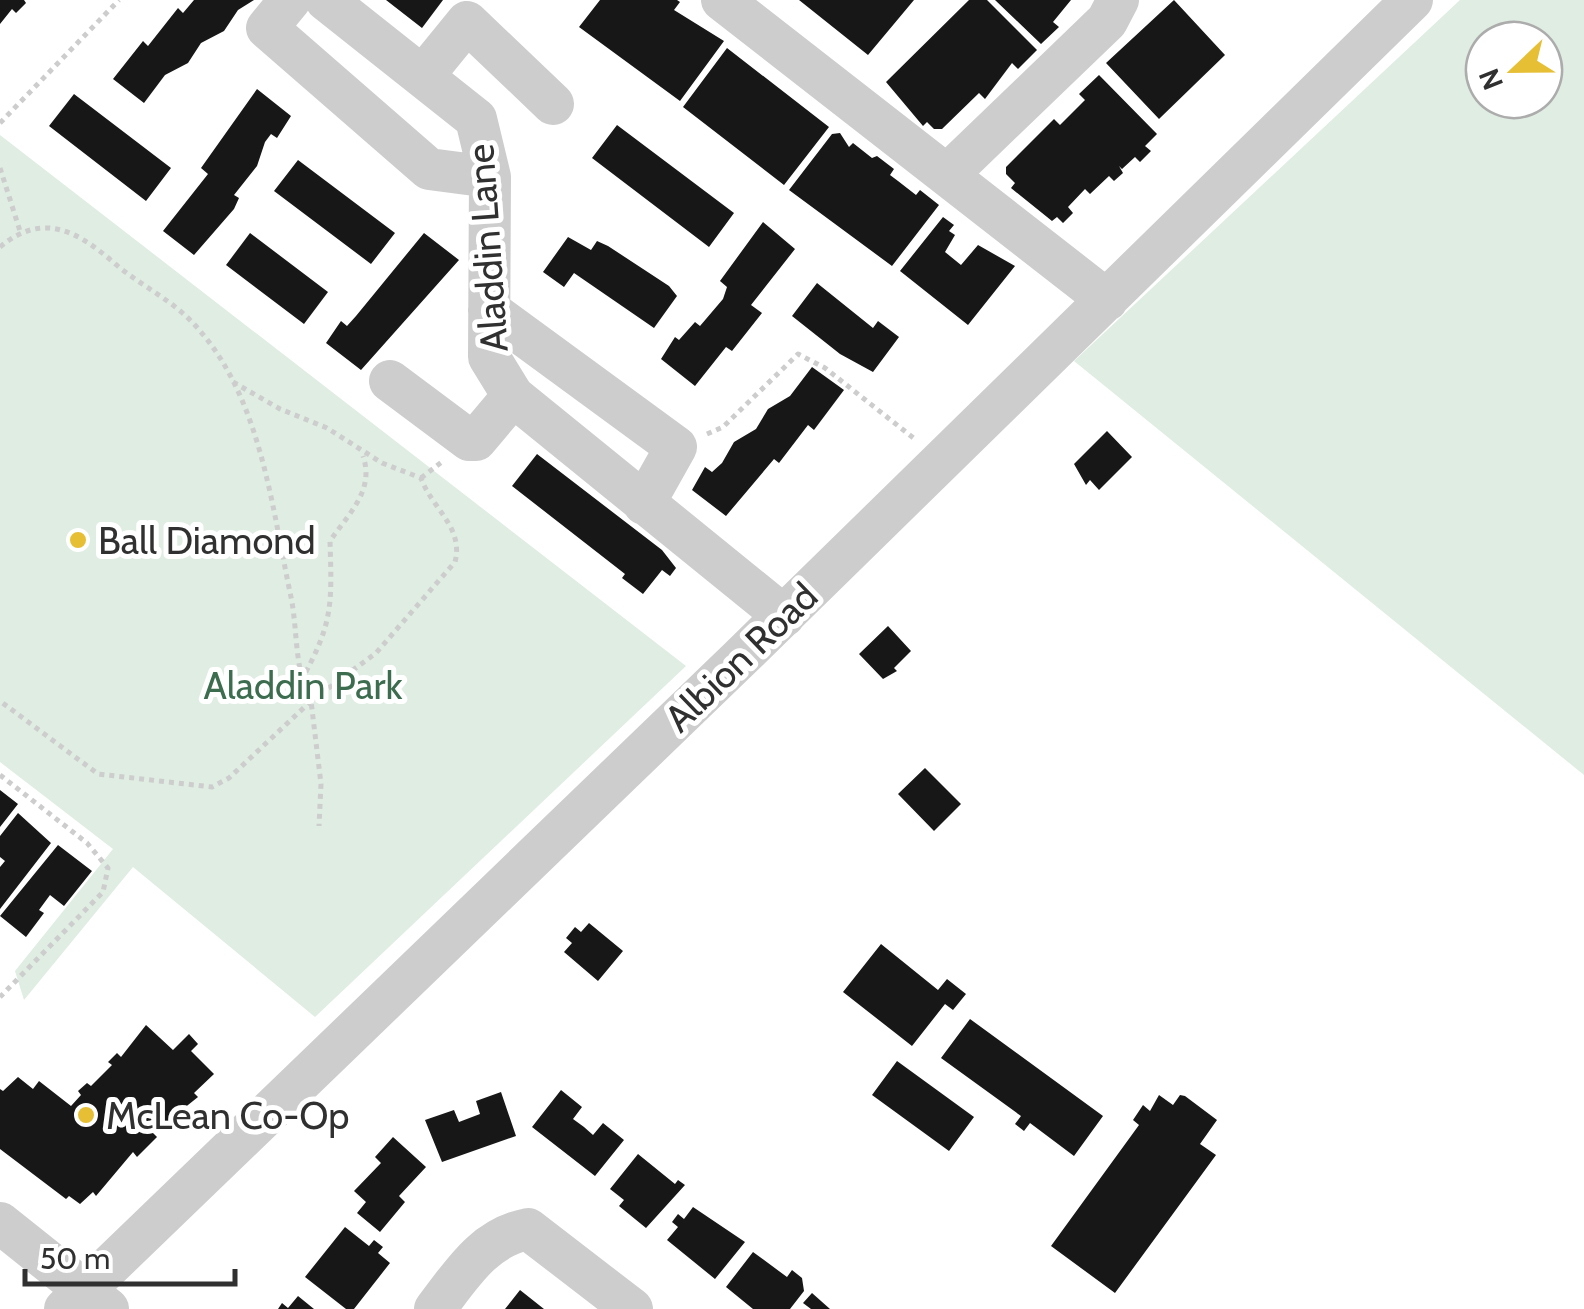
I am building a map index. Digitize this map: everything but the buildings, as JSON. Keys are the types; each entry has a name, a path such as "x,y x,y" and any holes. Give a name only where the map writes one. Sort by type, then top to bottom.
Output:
{"street":[{"path":"290,0 267,28 429,169 490,176"},
{"name":"Aladdin Lane","path":"326,0 476,119 490,176 489,357 513,396 784,616"},
{"path":"722,0 1107,300"},
{"path":"947,175 1107,21 1118,0"},
{"name":"Albion Road","path":"86,1303 1412,0"},
{"path":"423,76 467,22 554,104"},
{"path":"489,310 676,447 644,504"},
{"path":"390,381 469,440 476,440 513,396"},
{"path":"0,1222 86,1303"},
{"path":"434,1309 473,1260 501,1234 528,1229 632,1309"}],"path":[{"path":"0,122 119,0"},
{"path":"0,168 20,231"},
{"path":"0,247 20,231 44,227 68,232 93,245 194,323 234,382 268,481 293,606 301,682 311,700 322,784 319,826"},
{"path":"676,447 722,427 798,354 825,368 919,442"},
{"path":"0,702 98,774 212,788 229,778 311,700 338,684 397,631 425,592 455,562 460,544 452,526 428,496 422,478 362,453 327,428 280,409 234,382"},
{"path":"301,682 325,638 333,603 330,541 354,512 365,483 362,453"},
{"path":"0,775 87,843 108,868 103,892 0,996"}],"green space":[{"path":"1460,0 1584,0 1584,775 1074,361"},
{"name":"Aladdin Park","path":"0,135 686,666 315,1017 133,867 24,1000 15,971 113,849 0,762"}],"place":[{"name":"Ball Diamond","path":"78,540"},
{"name":"McLean Co-Op","path":"86,1115"}]}
